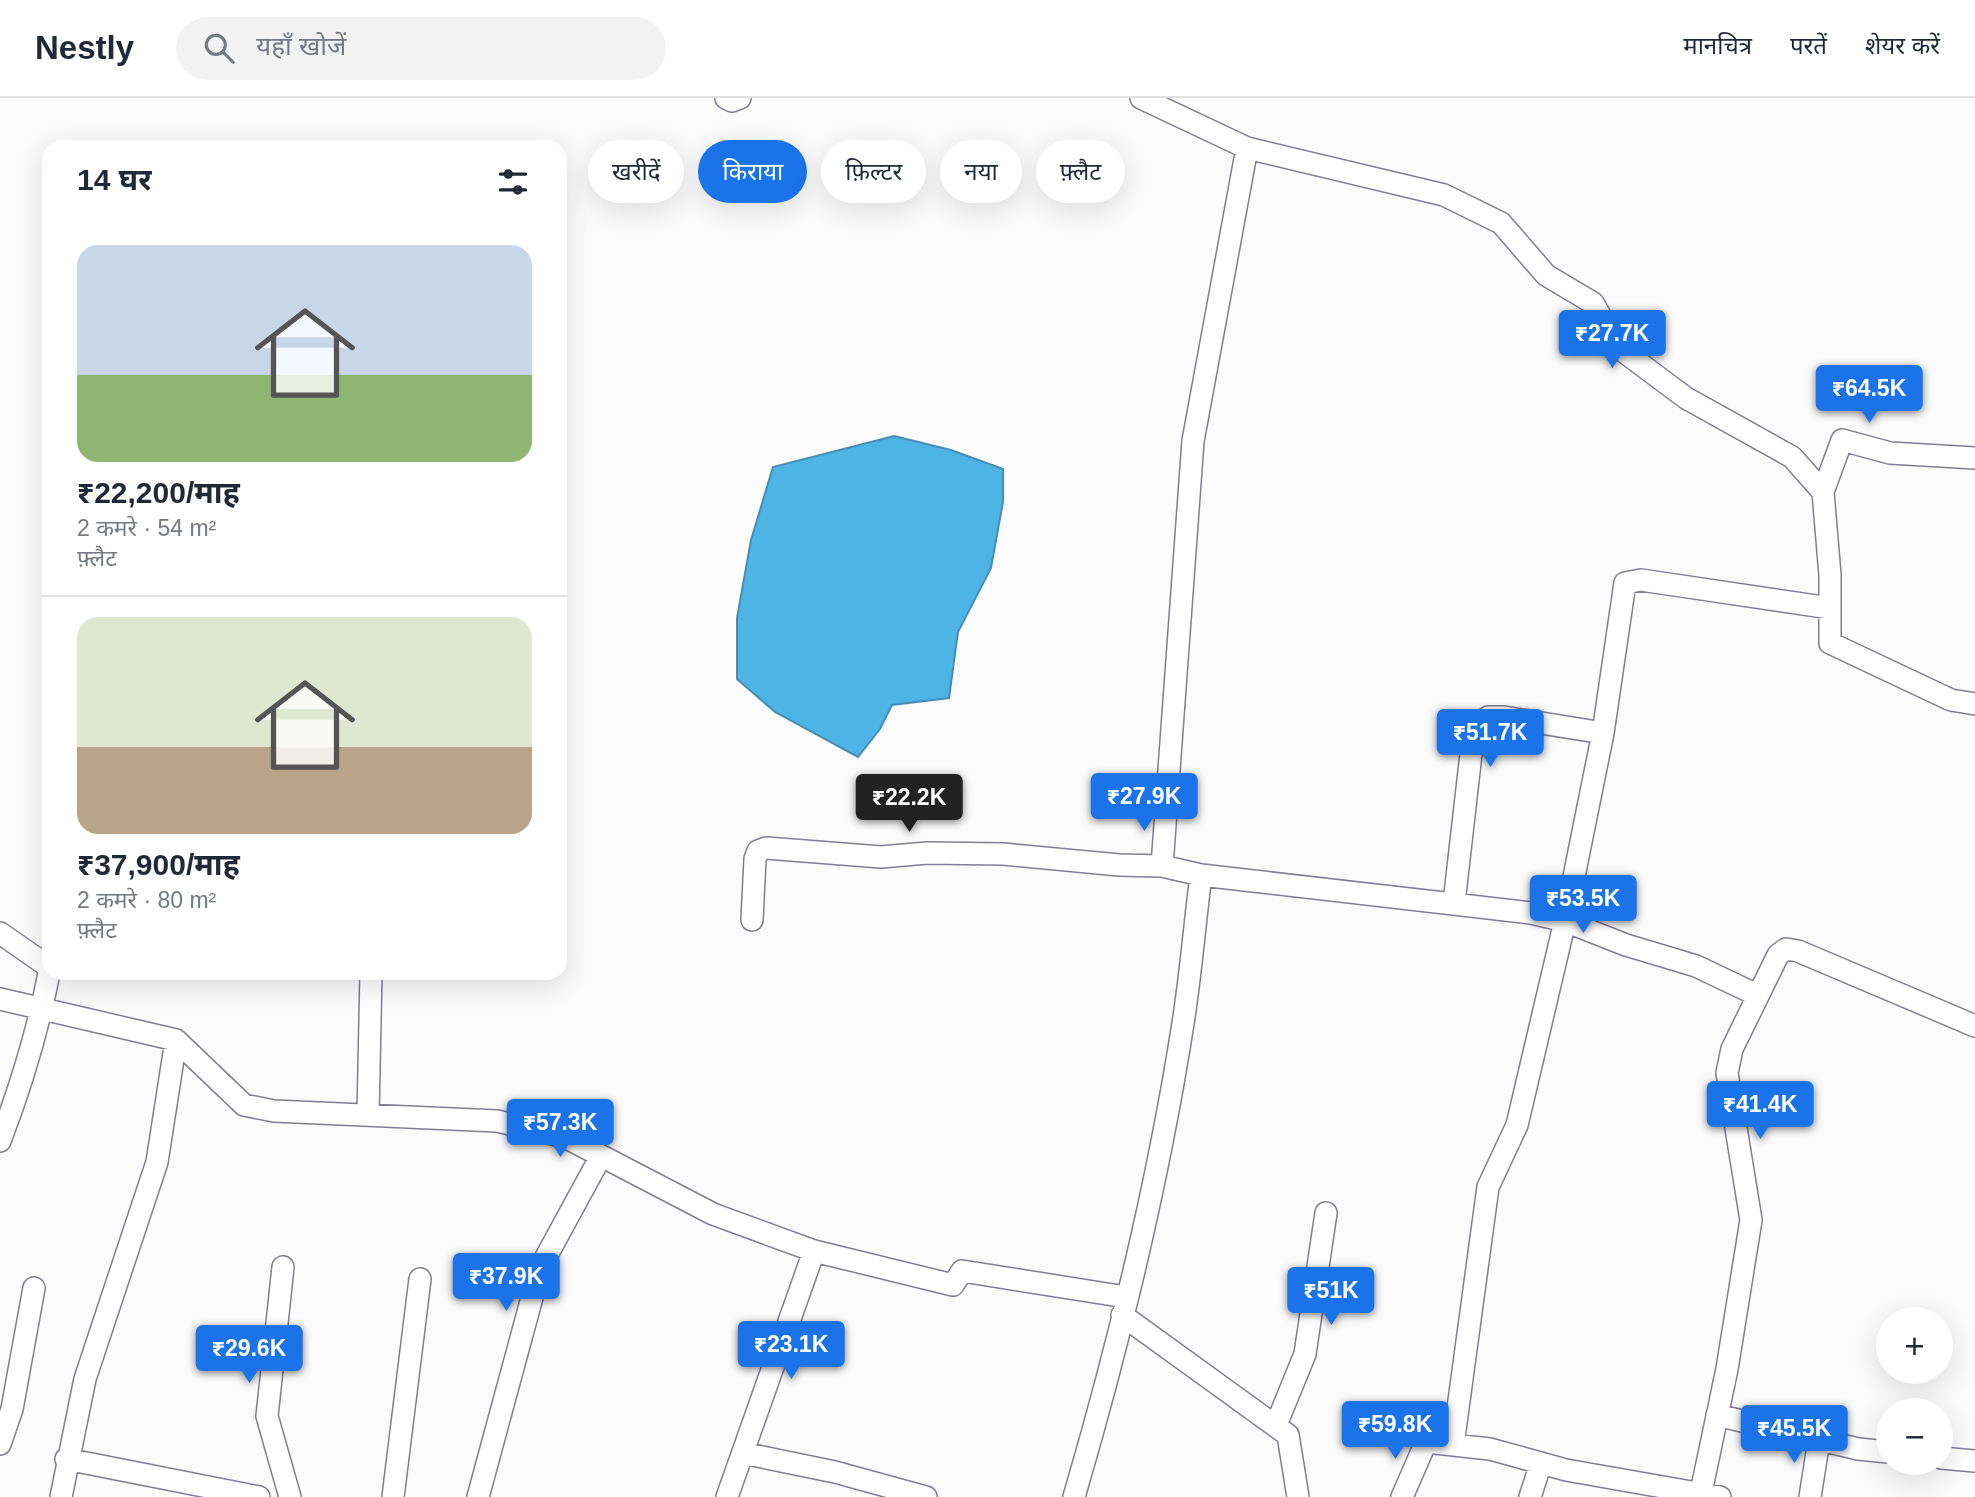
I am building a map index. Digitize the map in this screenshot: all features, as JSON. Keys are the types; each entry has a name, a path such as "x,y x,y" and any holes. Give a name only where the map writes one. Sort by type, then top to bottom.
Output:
{"street":[{"path":"726,98 732,101 740,98"},
{"path":"1141,98 1247,148 1444,195 1500,223 1546,275 1593,303 1619,348 1686,398 1792,457 1823,492"},
{"path":"1163,866 1194,441 1247,148"},
{"path":"1975,458 1890,453 1842,440 1823,492 1830,643 1951,700 1975,704"},
{"path":"1453,1445 1488,1188 1517,1125 1565,921 1602,733 1625,583 1641,580 1830,608"},
{"path":"1454,903 1471,754 1479,724 1488,717 1504,718 1602,733"},
{"path":"752,920 755,859 758,851 766,848 881,857 927,853 1003,854 1119,866 1163,866 1201,875 1511,909 1565,921 1626,946 1696,966 1757,995"},
{"path":"1073,1497 1124,1306 1184,1017 1201,875"},
{"path":"0,933 42,962"},
{"path":"1402,1497 1426,1442 1490,1449 1541,1463 1707,1496 1717,1415 1751,1220 1727,1073 1732,1049 1778,955 1786,949 1975,1026"},
{"path":"0,1141 17,1097 43,1008 48,980"},
{"path":"368,1115 371,980"},
{"path":"0,999 176,1040 244,1105 274,1111 498,1121 565,1137 713,1214 814,1251 953,1285 962,1271 1124,1306 1288,1435 1298,1497"},
{"path":"61,1497 66,1459 85,1379 157,1162 176,1040"},
{"path":"478,1497 540,1268 601,1156"},
{"path":"1276,1425 1305,1354 1326,1213"},
{"path":"727,1497 814,1251"},
{"path":"283,1267 267,1416 290,1497"},
{"path":"393,1497 420,1279"},
{"path":"0,1444 12,1409 34,1288"},
{"path":"1717,1415 1819,1440 1876,1450"},
{"path":"1810,1497 1819,1440"},
{"path":"743,1453 835,1472 926,1497"},
{"path":"66,1459 259,1497"},
{"path":"1953,1459 1975,1461"},
{"path":"1530,1497 1541,1463"}],"water":[{"path":"894,436 951,450 1003,469 1003,502 991,568 958,632 949,698 892,705 880,729 858,757 775,712 737,679 737,618 751,540 773,467"}]}
